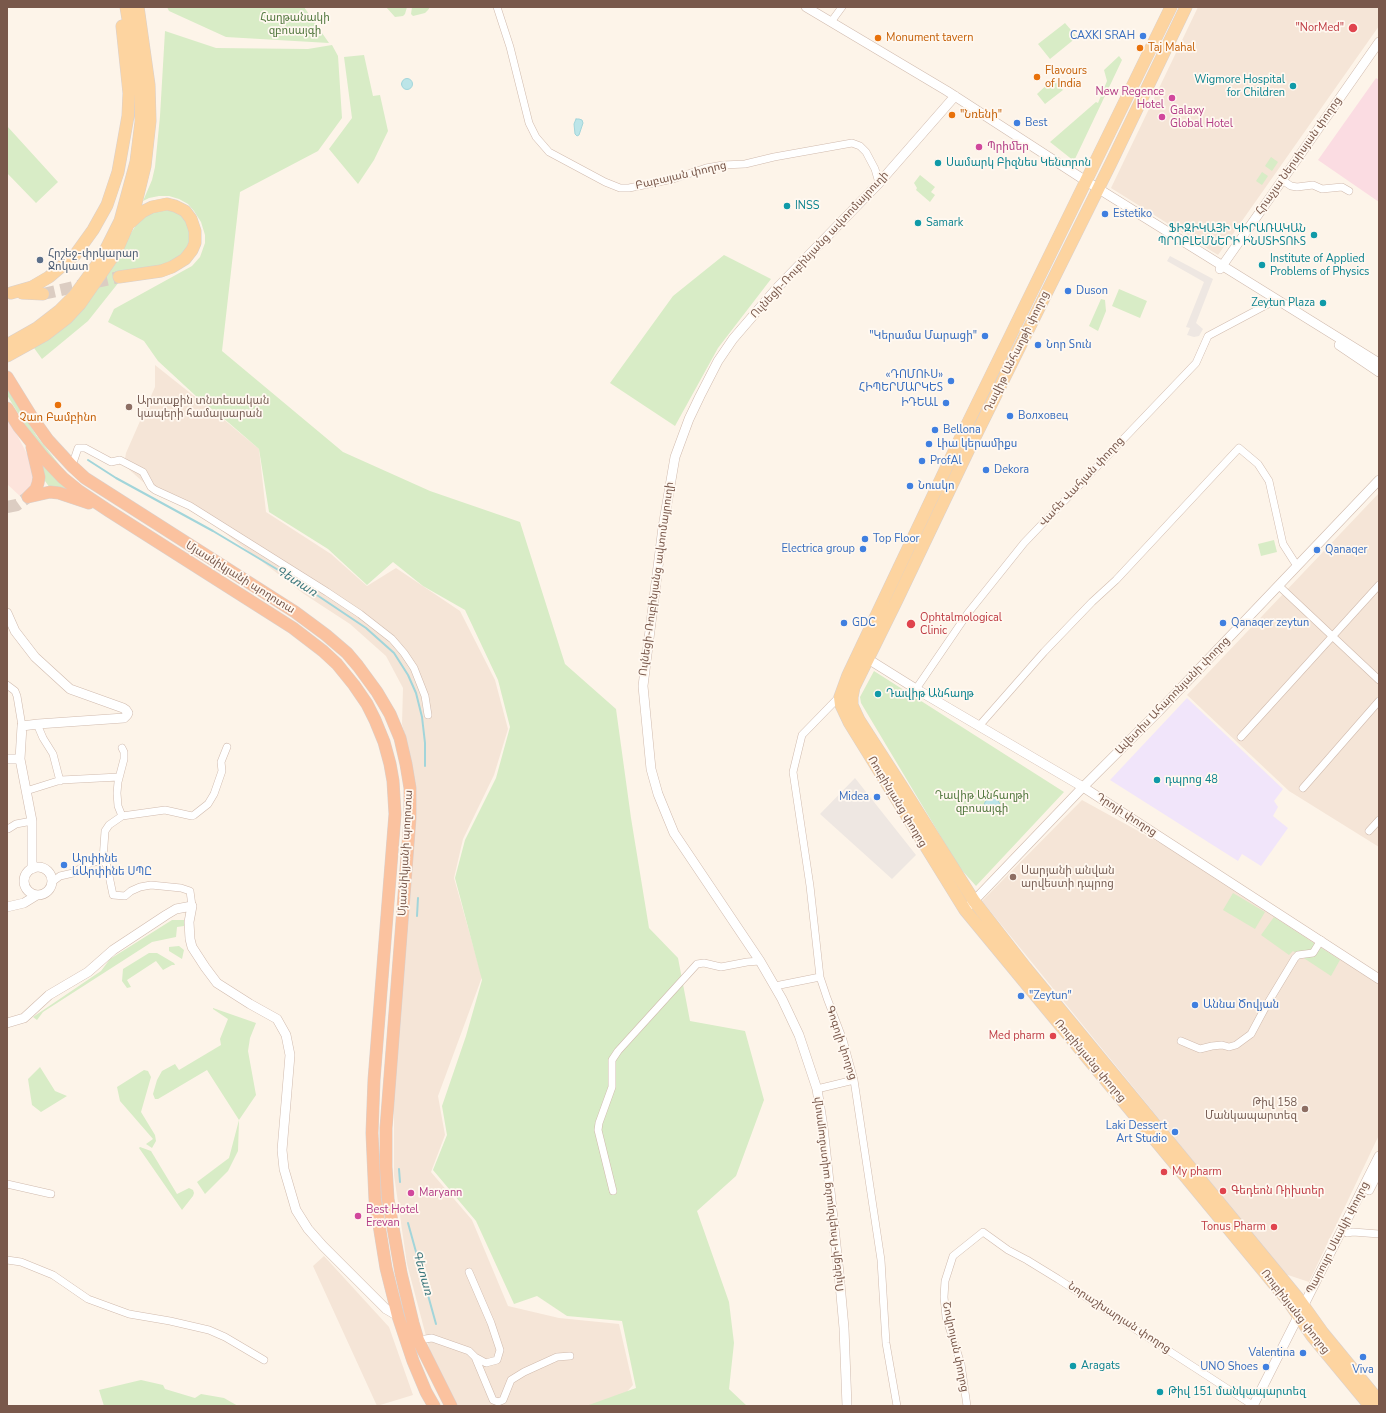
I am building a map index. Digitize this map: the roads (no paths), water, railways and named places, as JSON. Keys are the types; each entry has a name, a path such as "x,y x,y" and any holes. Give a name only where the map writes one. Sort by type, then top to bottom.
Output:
{"highway":[{"name":"Մյասնիկյանի պողոտա","path":"7,377 48,440 72,466 86,478 295,612 326,635 347,653 358,666 377,692 390,714 404,752 410,788 410,818 386,1121 388,1199 394,1240 413,1324 418,1340 451,1406"},
{"name":"Մյասնիկյանի պողոտա","path":"7,408 31,442 63,478 104,509 293,628 323,651 336,664 362,698 375,720 384,742 393,781 395,814 374,1080 372,1133 375,1200 383,1248 398,1316 413,1361 426,1392 434,1406"},
{"path":"31,442 39,477 36,489 28,497 50,492 59,493 104,509"}],"main road":[{"path":"9,293 32,287 49,277 75,255 93,230 106,205 118,172 128,116 129,93 122,7"},
{"path":"7,356 15,345 59,311 74,296 101,259 120,221 136,162 141,122 141,94 126,7"},
{"path":"15,345 45,335 67,318 80,304 116,252 134,211 145,166 150,121 149,85 138,7"},
{"name":"Դավիթ Անհաղթի փողոց","path":"846,697 854,687 897,600 963,446 972,415 1171,7"},
{"name":"Դավիթ Անհաղթի փողոց","path":"846,697 848,674 963,446 983,421 1186,7"},
{"path":"119,277 161,271 178,264 190,253 195,239 194,227 191,219 182,209 172,205 157,205 146,209 128,226"},
{"path":"9,293 43,294"},
{"path":"972,415 983,421"},
{"name":"Ռուբինյանց փողոց","path":"846,697 841,705 849,722 969,906 1284,1296 1323,1333 1379,1401"},
{"name":"Ռուբինյանց փողոց","path":"1303,1314 1312,1336 1370,1406"}],"street":[{"name":"Բաբայան փողոց","path":"497,7 510,47 529,123 536,137 549,152 606,182 620,188 629,188 712,167 745,164 774,157 852,143 860,146 866,152 875,169 879,184"},
{"path":"806,7 952,95 1085,183 1379,364"},
{"path":"831,22 842,7"},
{"name":"Հրաչյա Ներսիսյան փողոց","path":"1222,268 1379,42"},
{"name":"Հրաչյա Ներսիսյան փողոց","path":"1222,268 1379,50"},
{"name":"Ուլնեցի-Ռուբինյանց ավտոմայրուղի","path":"847,1406 840,1273 823,1127 817,1089 799,1035 775,986 760,961 674,833 658,794 652,769 643,686 663,527 675,457 689,419 718,361 733,339 776,289 879,184 952,95"},
{"path":"1285,182 1290,186 1296,187 1313,185 1322,189 1342,187 1349,191"},
{"path":"1222,268 1379,372"},
{"name":"Վահե Վահյան փողոց","path":"916,689 968,613 1024,543 1196,362 1208,336 1272,302"},
{"path":"72,466 78,448 85,448 111,462 120,460 143,472 151,487 155,490 190,506 360,614 392,639 404,653 414,668 425,696 428,715"},
{"path":"979,726 1044,652 1092,602 1116,580 1239,448 1258,464 1269,480 1283,544 1298,566"},
{"name":"Ավետիս Ահարոնյանի փողոց","path":"969,906 1377,486"},
{"path":"1241,737 1333,637 1379,584"},
{"path":"1279,586 1379,680"},
{"path":"7,613 16,631 35,657 70,689 123,708 127,712 127,715 124,718 22,726"},
{"name":"Դրոյի փողոց","path":"868,658 916,689 1083,787 1379,978"},
{"path":"7,685 15,691 18,696 22,726 20,759 32,821 32,869"},
{"name":"Գոգոլի փողոց","path":"846,697 802,735 793,772 810,886 820,977 826,998 843,1040 854,1080 881,1260 886,1342 897,1406"},
{"path":"1303,788 1379,701"},
{"path":"38,724 43,738 52,754 60,781"},
{"path":"227,747 221,762 222,771 214,794 208,804 194,815 192,816 165,810 122,816 109,825 105,831 103,860 107,866 113,895 126,896 131,891 151,884 190,890 192,906 189,922 190,939 192,947 205,967 217,983 250,1004 277,1018 286,1035 290,1055 282,1150 284,1169 296,1210 308,1229 323,1246 386,1309 398,1316"},
{"path":"122,748 124,752 124,759 119,776 117,793 118,806 122,816"},
{"path":"7,759 20,759"},
{"path":"26,791 60,781 119,776"},
{"path":"1369,831 1379,820"},
{"path":"7,828 16,824 32,821"},
{"path":"54,878 73,873 90,863 103,860"},
{"path":"32,895 26,888 25,879 26,874 32,869 45,869 54,878"},
{"path":"7,907 24,903 32,895 46,893 49,890 54,878"},
{"path":"7,1023 24,1018 49,995 88,972 113,950 166,915 176,909 192,906"},
{"path":"1181,1041 1200,1049 1212,1046 1236,1046 1251,1034 1295,958 1298,955 1313,952 1321,940"},
{"path":"614,1191 598,1130 599,1123 612,1087 612,1060 618,1051 697,964 704,963 721,967 760,961"},
{"path":"775,986 820,977"},
{"path":"817,1089 854,1080"},
{"name":"Պարույր Սևակի փողոց","path":"1260,1406 1379,1156"},
{"name":"Պարույր Սևակի փողոց","path":"1254,1406 1347,1233 1379,1170"},
{"path":"7,1184 50,1194"},
{"name":"Նորաշխարյան փողոց","path":"983,1232 1008,1250 1058,1279 1254,1406"},
{"name":"Շովրոյան փողոց","path":"967,1406 961,1364 946,1317 944,1297 945,1281 953,1256 983,1232"},
{"path":"1347,1233 1379,1234"},
{"path":"7,1260 21,1262 53,1275 88,1299 129,1314 209,1330 225,1337 264,1360"},
{"path":"469,1272 491,1323 500,1350 497,1360 486,1363 475,1357"},
{"path":"418,1340 432,1338 470,1351 475,1357 492,1400 498,1402 503,1400 511,1380 524,1372 557,1357 570,1356"}],"water":[{"path":"407,78 411,80 413,84 411,88 407,90 403,88 401,84 403,80"},
{"path":"576,119 582,120 583,123 579,135 577,136 575,134 574,124"},
{"path":"992,798 999,803 1000,806 995,813 992,814 985,809 984,806 989,799"}],"waterway":[{"name":"Գետառ","path":"88,460 116,478 213,531 290,577 366,628 394,653 408,675 416,693 422,717 425,743 425,766"},
{"name":"Գետառ","path":"417,916 418,898"},
{"name":"Գետառ","path":"399,1169 400,1182"},
{"name":"Գետառ","path":"408,1223 436,1324"}],"tunnel":[{"path":"43,294 119,277"},
{"path":"7,507 17,505 28,497"}],"place":[{"name":"\"NorMed\"","path":"1353,28"},
{"name":"CAXKI SRAH","path":"1143,36"},
{"name":"Monument tavern","path":"878,38"},
{"name":"Taj Mahal","path":"1140,48"},
{"name":"Flavours of India","path":"1037,77"},
{"name":"Wigmore Hospital for Children","path":"1293,86"},
{"name":"New Regence Hotel","path":"1172,98"},
{"name":"\"Նռենի\"","path":"952,115"},
{"name":"Galaxy Global Hotel","path":"1162,117"},
{"name":"Best","path":"1017,123"},
{"name":"Պրիմեր","path":"979,147"},
{"name":"Սամարկ Բիզնես Կենտրոն","path":"938,163"},
{"name":"INSS","path":"787,206"},
{"name":"Estetiko","path":"1105,214"},
{"name":"Samark","path":"918,223"},
{"name":"ՖԻԶԻԿԱՅԻ ԿԻՐԱՌԱԿԱՆ ՊՐՈԲԼԵՄՆԵՐԻ ԻՆՍՏԻՏՈՒՏ","path":"1314,235"},
{"name":"Հրշեջ-փրկարար Ջոկատ","path":"40,260"},
{"name":"Institute of Applied Problems of Physics","path":"1262,265"},
{"name":"Duson","path":"1068,291"},
{"name":"Zeytun Plaza","path":"1323,303"},
{"name":"\"Կերամա Մարացի\"","path":"985,336"},
{"name":"Նոր Տուն","path":"1038,345"},
{"name":"«ԴՈՄՈՒՍ» ՀԻՊԵՐՄԱՐԿԵՏ","path":"951,381"},
{"name":"ԻԴԵԱԼ","path":"946,403"},
{"name":"Չաո Բամբինո","path":"58,405"},
{"name":"Արտաքին տնտեսական կապերի համալսարան","path":"129,407"},
{"name":"Волховец","path":"1010,416"},
{"name":"Bellona","path":"935,430"},
{"name":"Լիա կերամիքս","path":"929,444"},
{"name":"ProfAl","path":"922,461"},
{"name":"Dekora","path":"986,470"},
{"name":"Նուսկո","path":"910,486"},
{"name":"Top Floor","path":"865,539"},
{"name":"Electrica group","path":"863,549"},
{"name":"Qanaqer","path":"1317,550"},
{"name":"GDC","path":"844,623"},
{"name":"Qanaqer zeytun","path":"1223,623"},
{"name":"Ophtalmological Clinic","path":"911,624"},
{"name":"Դավիթ Անհաղթ","path":"878,694"},
{"name":"դպրոց 48","path":"1157,780"},
{"name":"Midea","path":"877,797"},
{"name":"Արփինե ևԱրփինե ՍՊԸ","path":"64,865"},
{"name":"Սարյանի անվան արվեստի դպրոց","path":"1013,877"},
{"name":"\"Zeytun\"","path":"1021,996"},
{"name":"Աննա Ծովյան","path":"1195,1005"},
{"name":"Med pharm","path":"1053,1036"},
{"name":"Թիվ 158 Մանկապարտեզ","path":"1305,1109"},
{"name":"Laki Dessert Art Studio","path":"1175,1132"},
{"name":"My pharm","path":"1164,1172"},
{"name":"Գեդեոն Ռիխտեր","path":"1223,1191"},
{"name":"Maryann","path":"411,1193"},
{"name":"Best Hotel Erevan","path":"358,1216"},
{"name":"Tonus Pharm","path":"1274,1227"},
{"name":"Valentina","path":"1303,1353"},
{"name":"Viva","path":"1363,1357"},
{"name":"Aragats","path":"1073,1366"},
{"name":"UNO Shoes","path":"1266,1367"},
{"name":"Թիվ 151 մանկապարտեզ","path":"1160,1392"}],"park label":[{"name":"Հաղթանակի զբոսայգի","path":"295,24"},
{"name":"Դավիթ Անհաղթի զբոսայգի","path":"982,802"}]}
